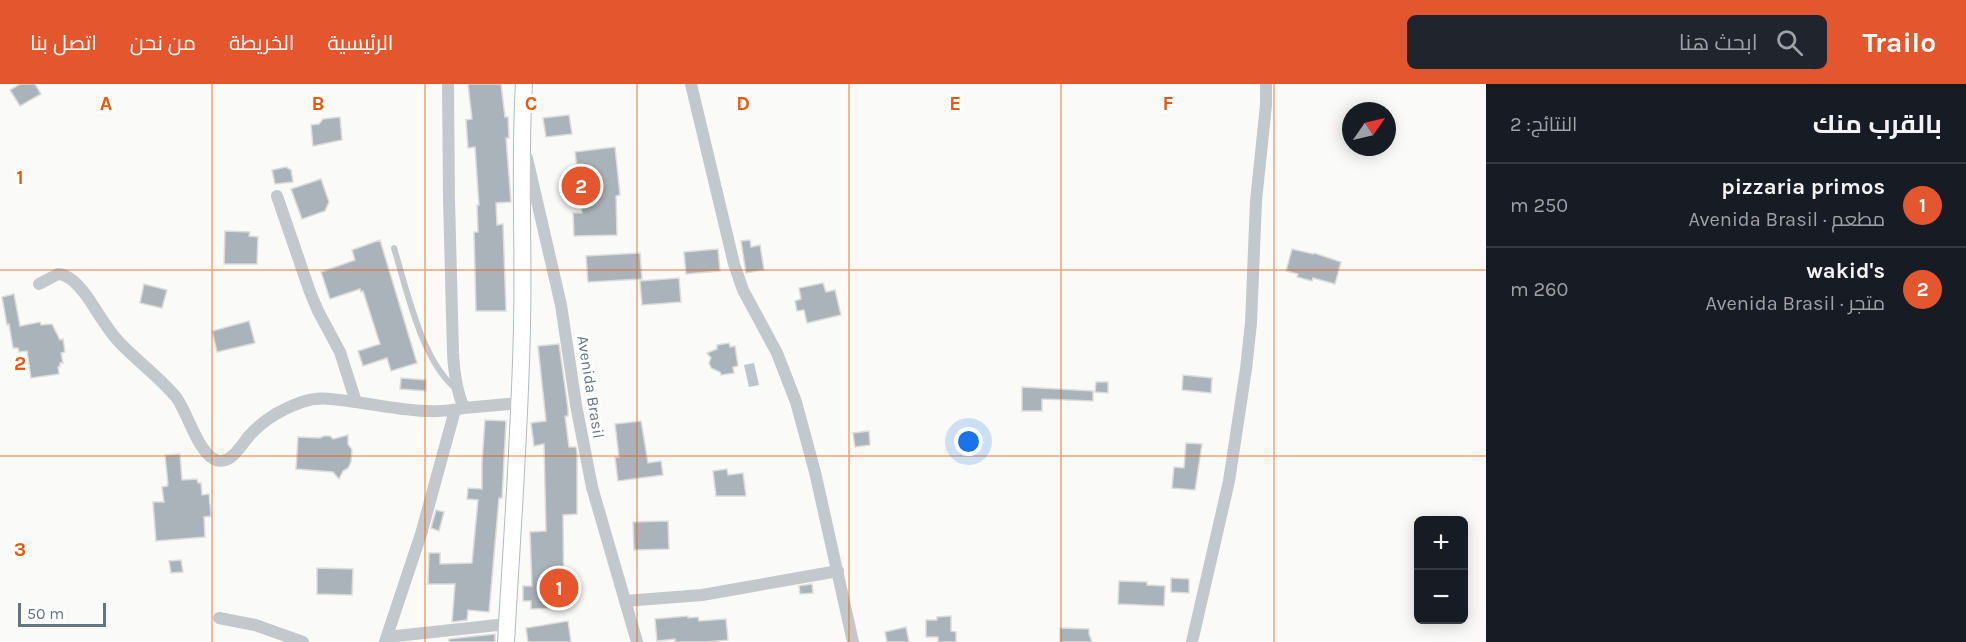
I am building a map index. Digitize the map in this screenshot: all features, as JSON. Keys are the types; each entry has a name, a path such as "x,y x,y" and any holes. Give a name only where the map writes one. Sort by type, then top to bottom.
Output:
{"main road":[{"path":"506,642 520,403 523,265 521,136 524,84"}],"street":[{"path":"448,84 453,352 454,376 460,409 386,640 507,624"},
{"path":"691,84 734,264 743,290 777,353 796,402 816,472 853,642"},
{"path":"1192,642 1229,481 1246,369 1266,84"},
{"name":"Avenida Brasil","path":"521,136 561,305 591,487 637,642"},
{"path":"277,196 310,292 340,352 356,402"},
{"path":"39,284 58,273 72,279 122,345 147,366 176,398 201,444 212,459 223,461 230,458 262,423 282,411 322,397 410,410 460,409 520,403"},
{"path":"625,601 702,595 838,571"},
{"path":"219,618 255,625 303,642"}],"lane":[{"path":"394,248 418,326 432,361 450,385 458,391"}],"shaded area":[{"path":"754,363 759,385 749,387 744,365"}],"building":[{"path":"20,84 35,84 41,94 20,106 10,90"},
{"path":"468,84 501,84 505,117 508,117 509,138 506,138 511,202 496,203 497,225 503,224 506,311 476,311 474,232 478,232 477,205 479,205 475,147 468,148 466,120 472,119"},
{"path":"569,115 572,134 546,137 543,118"},
{"path":"340,117 342,140 313,146 311,125 319,124 323,119"},
{"path":"615,147 620,195 616,196 617,235 574,236 573,213 582,213 579,192 563,194 561,176 578,175 575,152"},
{"path":"286,167 291,170 293,182 275,184 272,170"},
{"path":"321,179 329,202 325,211 302,219 291,189"},
{"path":"225,231 250,232 249,236 258,237 257,264 224,264"},
{"path":"380,240 417,363 391,371 387,358 363,366 358,351 380,344 363,291 361,292 360,289 330,299 321,272 355,260 352,250"},
{"path":"750,240 751,247 760,245 764,270 746,273 741,241"},
{"path":"718,249 720,271 686,274 684,252"},
{"path":"1292,249 1341,262 1335,284 1313,278 1312,281 1286,271"},
{"path":"640,253 642,279 588,282 586,256"},
{"path":"679,278 681,302 642,305 640,281"},
{"path":"823,283 826,292 835,290 841,315 807,323 804,310 797,311 795,301 801,299 799,288"},
{"path":"144,284 167,290 162,308 140,303"},
{"path":"14,294 20,326 40,322 41,325 52,324 60,340 63,339 65,352 61,353 63,363 60,363 58,367 59,374 31,378 27,351 19,352 18,348 13,348 2,297"},
{"path":"249,321 255,343 217,352 212,331"},
{"path":"729,343 730,347 735,346 738,366 733,367 734,373 721,375 720,372 711,368 709,363 711,358 707,353 717,349 717,345"},
{"path":"559,344 568,409 568,416 565,416 569,447 576,447 577,452 577,514 563,515 564,608 531,609 531,601 523,601 523,586 532,586 530,532 546,531 544,444 534,446 531,423 546,421 538,346"},
{"path":"1183,375 1212,378 1211,393 1182,390"},
{"path":"401,378 426,380 426,391 400,389"},
{"path":"1096,382 1108,382 1108,393 1095,392"},
{"path":"1022,387 1093,391 1093,401 1042,399 1042,411 1022,411"},
{"path":"485,420 506,421 502,498 499,498 489,612 468,610 467,620 452,622 455,584 428,584 429,553 440,553 440,564 472,563 478,500 467,499 468,488 482,489"},
{"path":"641,421 648,463 661,461 663,475 618,481 615,457 619,457 615,424"},
{"path":"869,431 870,445 855,447 853,433"},
{"path":"348,435 348,444 352,450 351,462 339,479 333,472 296,469 298,437 330,436 333,439"},
{"path":"1186,443 1202,444 1195,490 1172,488 1174,467 1184,468"},
{"path":"180,454 182,480 197,479 198,483 201,483 202,495 209,494 211,516 204,517 205,537 156,541 153,502 164,502 162,487 168,484 165,455"},
{"path":"727,469 728,475 743,473 746,496 716,496 713,471"},
{"path":"436,510 444,512 439,531 431,528"},
{"path":"668,521 669,549 634,550 633,522"},
{"path":"181,560 183,572 171,573 169,561"},
{"path":"317,568 353,569 352,595 317,594"},
{"path":"1171,578 1189,579 1189,593 1171,592"},
{"path":"1119,581 1147,582 1147,585 1165,586 1164,606 1118,604"},
{"path":"812,584 813,593 800,594 799,586"},
{"path":"688,616 688,618 698,617 699,621 726,619 728,640 657,641 655,619"},
{"path":"951,616 951,631 956,632 956,642 938,642 938,637 926,637 926,620"},
{"path":"568,621 571,642 528,642 526,628"},
{"path":"906,627 909,642 887,642 885,632"},
{"path":"1060,628 1089,629 1092,642 1060,642"},
{"path":"495,634 495,642 449,642 449,639"}],"place":[{"name":"wakid's","path":"581,186"},
{"name":"pizzaria primos","path":"559,588"}]}
